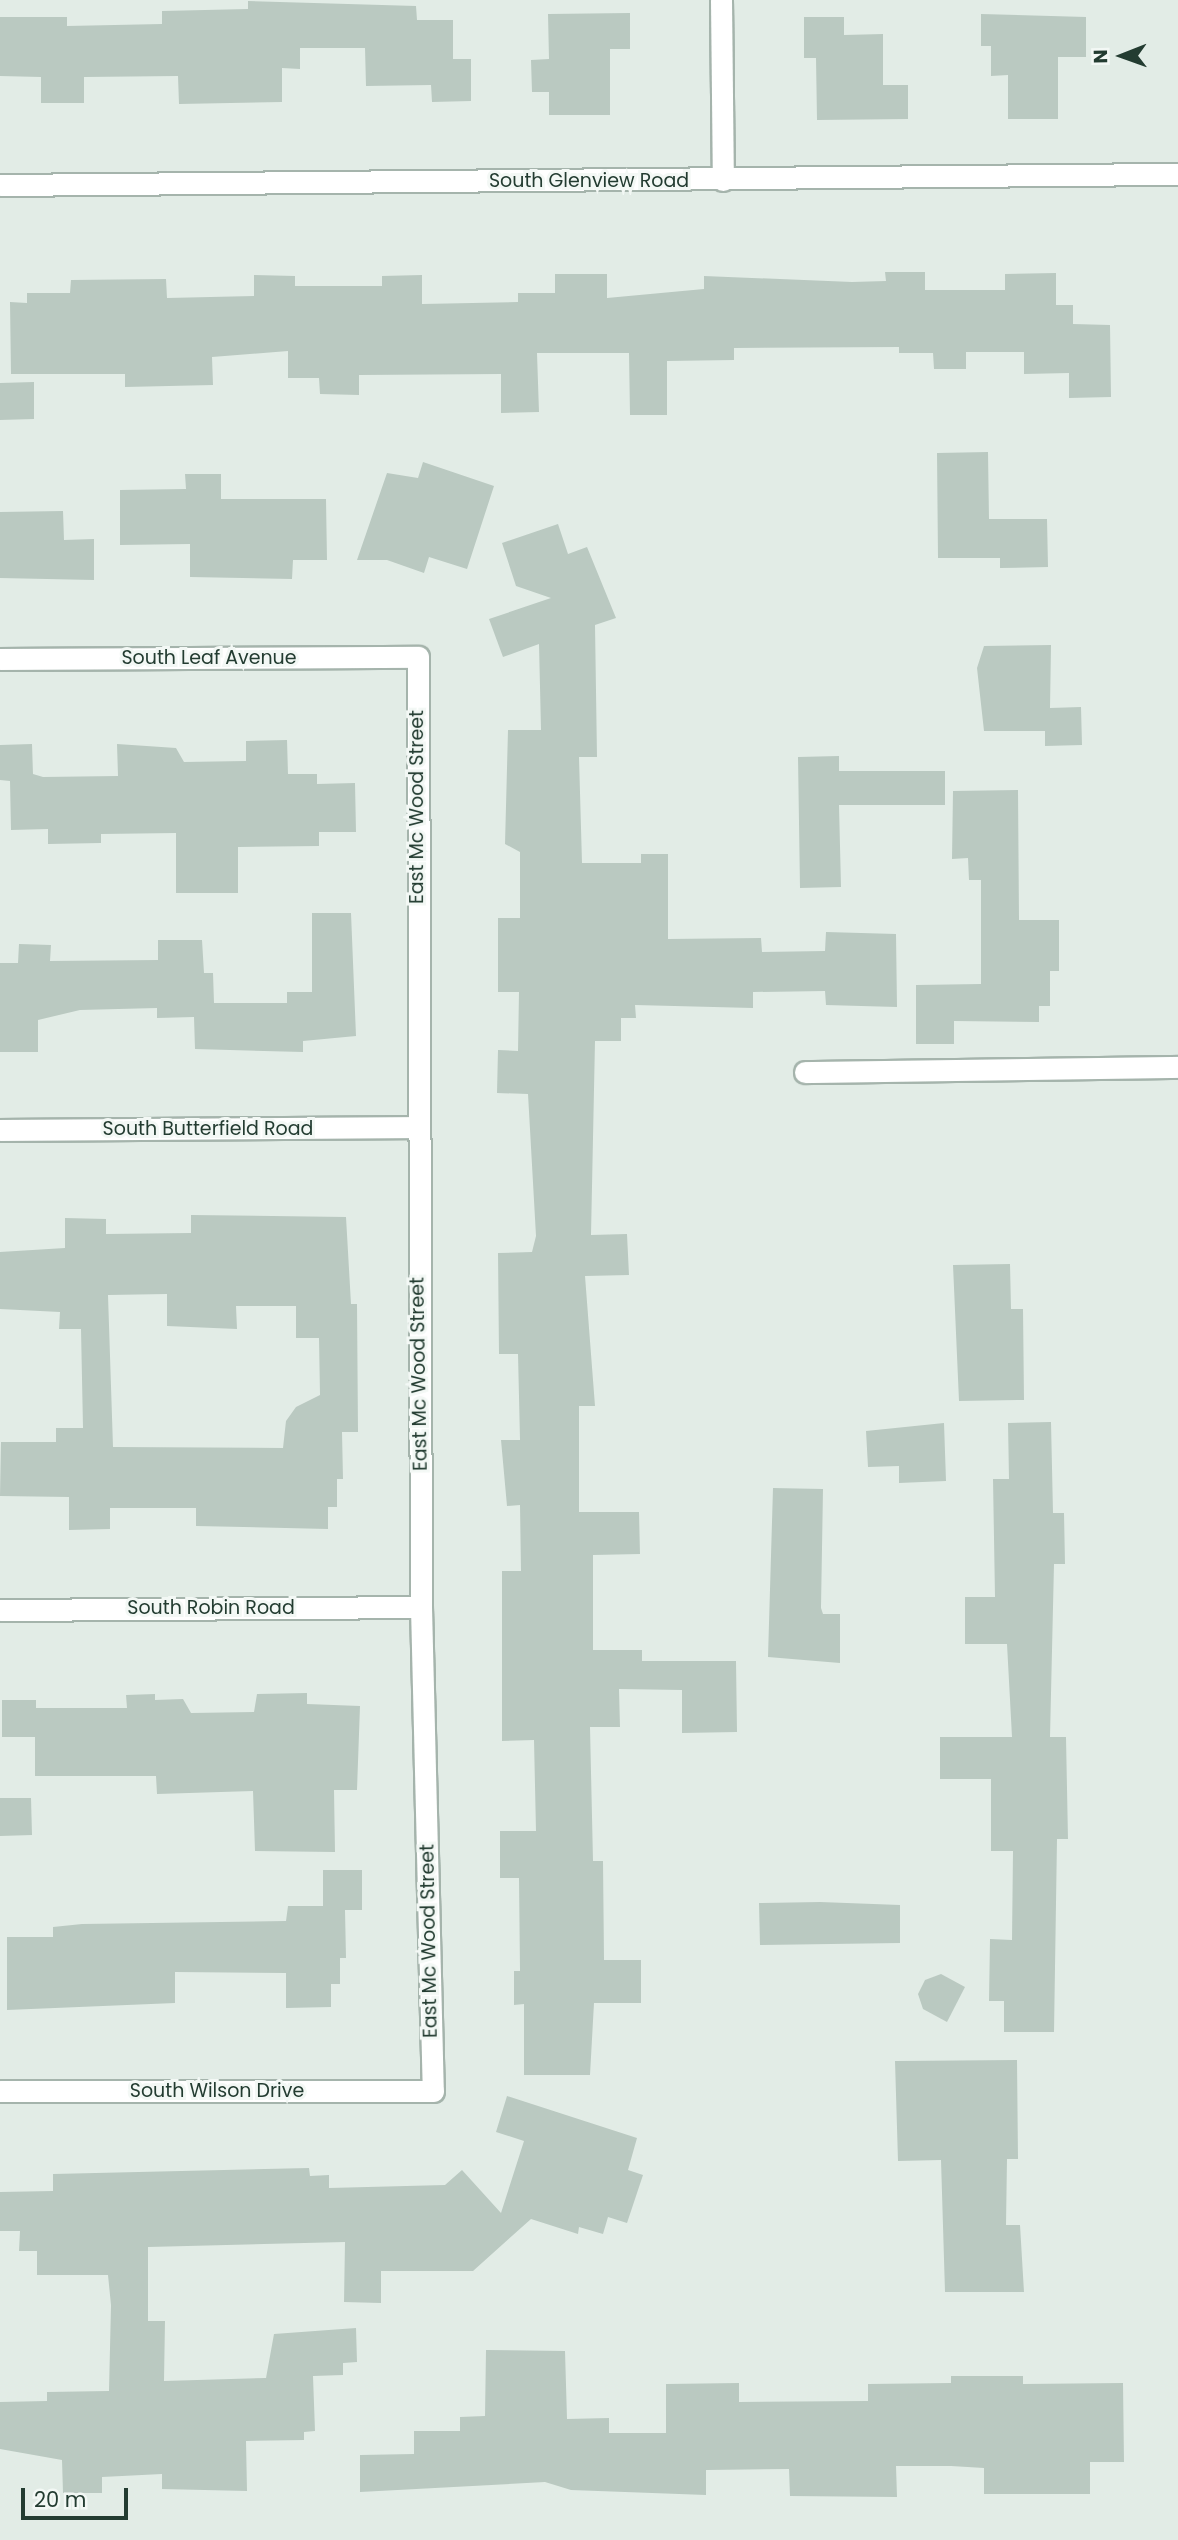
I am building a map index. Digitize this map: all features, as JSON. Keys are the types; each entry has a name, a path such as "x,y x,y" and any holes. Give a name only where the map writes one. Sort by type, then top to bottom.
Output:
{"street":[{"path":"721,0 723,180"},
{"name":"South Glenview Road","path":"0,185 1178,174"},
{"name":"South Leaf Avenue","path":"0,659 418,657"},
{"name":"East Mc Wood Street","path":"418,657 416,1127 421,1607 433,2091"},
{"path":"805,1072 1178,1067"},
{"name":"South Butterfield Road","path":"0,1130 416,1127"},
{"name":"South Robin Road","path":"0,1610 421,1607"},
{"name":"South Wilson Drive","path":"0,2091 433,2091"}],"building":[{"path":"248,1 416,6 417,20 453,20 453,59 471,59 471,101 432,102 431,85 366,86 365,48 300,48 300,69 282,68 282,102 179,104 178,76 84,77 84,103 41,103 41,77 0,76 0,17 67,17 67,26 162,24 162,11 248,9"},
{"path":"630,13 630,49 610,49 610,115 549,115 549,92 532,92 531,60 549,59 548,14"},
{"path":"981,14 1086,17 1086,57 1058,57 1058,119 1008,119 1008,75 991,76 991,46 981,46"},
{"path":"804,17 844,17 844,35 883,34 883,85 908,85 908,119 817,120 816,58 804,58"},
{"path":"885,272 925,272 925,290 1005,290 1005,274 1056,273 1056,305 1073,305 1073,324 1110,325 1111,397 1069,398 1069,373 1024,374 1024,352 966,352 966,369 934,369 933,353 899,353 899,347 734,348 734,360 667,361 667,415 630,415 629,353 537,353 539,412 501,413 501,374 359,375 359,395 320,394 319,378 288,378 288,351 212,357 213,385 125,387 125,374 11,374 10,302 27,303 27,293 70,293 71,280 166,279 167,298 254,296 254,275 295,276 295,286 382,286 382,276 422,275 422,304 518,302 518,293 555,293 555,274 607,274 607,298 704,289 704,276 852,282 886,281"},
{"path":"34,382 34,419 0,420 0,383"},
{"path":"988,452 989,519 1047,519 1048,567 1000,568 1000,558 938,558 937,453"},
{"path":"423,462 494,486 467,569 429,557 424,573 387,560 357,560 387,473 418,478"},
{"path":"185,474 221,474 221,499 326,499 327,560 293,560 292,579 190,577 190,544 120,545 120,490 186,489"},
{"path":"63,511 64,540 94,539 94,580 0,578 0,512"},
{"path":"558,524 568,554 587,547 616,618 595,625 597,757 579,757 582,863 641,863 641,854 668,854 668,939 761,938 762,952 825,951 826,932 896,934 897,1007 826,1005 825,991 753,992 753,1008 635,1005 636,1018 621,1018 621,1041 595,1041 591,1235 627,1234 629,1275 585,1276 595,1406 579,1406 579,1512 639,1512 640,1554 593,1555 593,1650 642,1650 642,1661 736,1661 737,1732 682,1733 682,1690 619,1689 620,1727 590,1727 593,1861 603,1861 604,1960 641,1960 641,2003 594,2003 590,2075 524,2075 524,2004 514,2005 514,1971 520,1971 519,1878 500,1878 500,1831 536,1831 534,1740 502,1741 502,1571 521,1571 520,1505 507,1506 501,1440 520,1440 518,1354 499,1354 498,1253 532,1252 536,1236 528,1094 497,1093 498,1050 518,1051 519,992 498,992 498,918 520,918 520,852 505,844 508,730 541,730 539,644 503,657 489,619 551,598 516,586 502,543"},
{"path":"1051,645 1050,708 1081,707 1082,745 1045,746 1045,731 984,731 977,668 984,646"},
{"path":"287,740 288,774 317,774 317,784 355,783 356,832 319,832 319,846 238,847 238,893 176,893 176,833 101,834 101,843 48,844 48,829 11,830 10,781 0,780 0,745 32,744 33,774 43,777 118,776 117,744 176,748 184,762 246,761 246,741"},
{"path":"839,756 839,771 945,771 945,805 839,805 841,887 800,888 798,757"},
{"path":"1018,790 1019,920 1059,920 1059,971 1050,971 1050,1006 1039,1006 1039,1022 954,1021 954,1044 916,1044 916,985 981,984 981,880 969,880 968,858 952,859 953,791"},
{"path":"312,913 351,913 356,1036 303,1041 303,1052 195,1049 194,1017 157,1018 157,1008 80,1010 38,1020 38,1052 0,1052 0,963 18,963 19,944 51,945 50,961 158,960 158,940 202,940 204,973 213,973 214,1003 287,1003 287,992 312,992"},
{"path":"191,1215 346,1217 351,1304 357,1304 358,1432 342,1432 343,1479 337,1479 337,1507 328,1507 328,1529 196,1526 196,1508 110,1508 110,1529 69,1530 69,1497 0,1496 1,1442 56,1442 56,1428 83,1428 81,1329 59,1329 60,1312 0,1309 0,1252 65,1248 65,1218 106,1219 106,1234 191,1233","holes":["167,1294 167,1326 237,1329 236,1306 296,1306 296,1338 319,1338 320,1395 296,1407 286,1421 283,1448 113,1447 108,1295"]},
{"path":"1010,1264 1011,1309 1023,1309 1024,1400 959,1401 953,1265"},
{"path":"1051,1422 1053,1513 1064,1513 1065,1564 1054,1564 1050,1737 1066,1737 1068,1839 1057,1839 1054,2032 1004,2032 1004,2001 989,2001 990,1939 1012,1940 1013,1851 991,1851 991,1779 940,1779 940,1737 1012,1737 1007,1644 965,1644 965,1597 995,1597 993,1479 1009,1479 1008,1423"},
{"path":"944,1423 946,1481 899,1483 899,1466 868,1467 866,1431"},
{"path":"773,1488 823,1489 821,1608 823,1614 840,1614 840,1663 768,1657"},
{"path":"307,1693 307,1704 360,1706 357,1790 334,1790 335,1852 255,1851 253,1791 157,1794 156,1776 35,1776 35,1737 2,1737 2,1700 36,1700 36,1708 127,1708 126,1695 155,1694 155,1700 183,1699 191,1713 254,1712 257,1694"},
{"path":"0,1798 31,1798 32,1835 0,1836"},
{"path":"323,1870 362,1870 362,1910 345,1910 346,1958 340,1958 340,1984 331,1984 331,2007 286,2008 286,1973 175,1972 175,2003 7,2010 7,1937 53,1937 53,1927 82,1924 286,1921 288,1906 323,1906"},
{"path":"759,1903 900,1905 900,1943 760,1945"},
{"path":"941,1974 965,1987 947,2022 923,2009 918,1994 925,1980"},
{"path":"1017,2060 1018,2159 1007,2159 1006,2225 1020,2225 1024,2292 945,2292 941,2160 898,2161 895,2061"},
{"path":"507,2096 637,2138 628,2170 643,2175 627,2223 608,2217 603,2234 579,2227 578,2234 531,2219 473,2271 381,2271 381,2303 344,2302 345,2242 148,2247 148,2321 165,2321 164,2381 266,2378 274,2334 356,2328 357,2362 343,2363 343,2375 313,2376 315,2431 304,2432 304,2440 246,2441 247,2491 162,2489 162,2474 102,2477 102,2493 63,2493 62,2460 0,2449 0,2402 47,2401 47,2392 109,2391 111,2305 108,2275 37,2275 37,2251 19,2251 20,2231 0,2231 0,2192 53,2191 53,2174 309,2168 310,2176 329,2175 329,2188 445,2185 462,2170 501,2213 524,2141 496,2132"},
{"path":"486,2350 565,2351 567,2419 609,2418 609,2433 666,2433 666,2384 739,2383 739,2402 868,2401 868,2384 951,2383 951,2376 1023,2376 1023,2384 1123,2383 1124,2462 1090,2462 1090,2494 984,2494 984,2468 951,2466 896,2466 897,2497 790,2496 789,2469 706,2470 706,2495 571,2490 545,2482 360,2492 360,2455 414,2454 414,2431 460,2431 460,2417 485,2416"}]}
